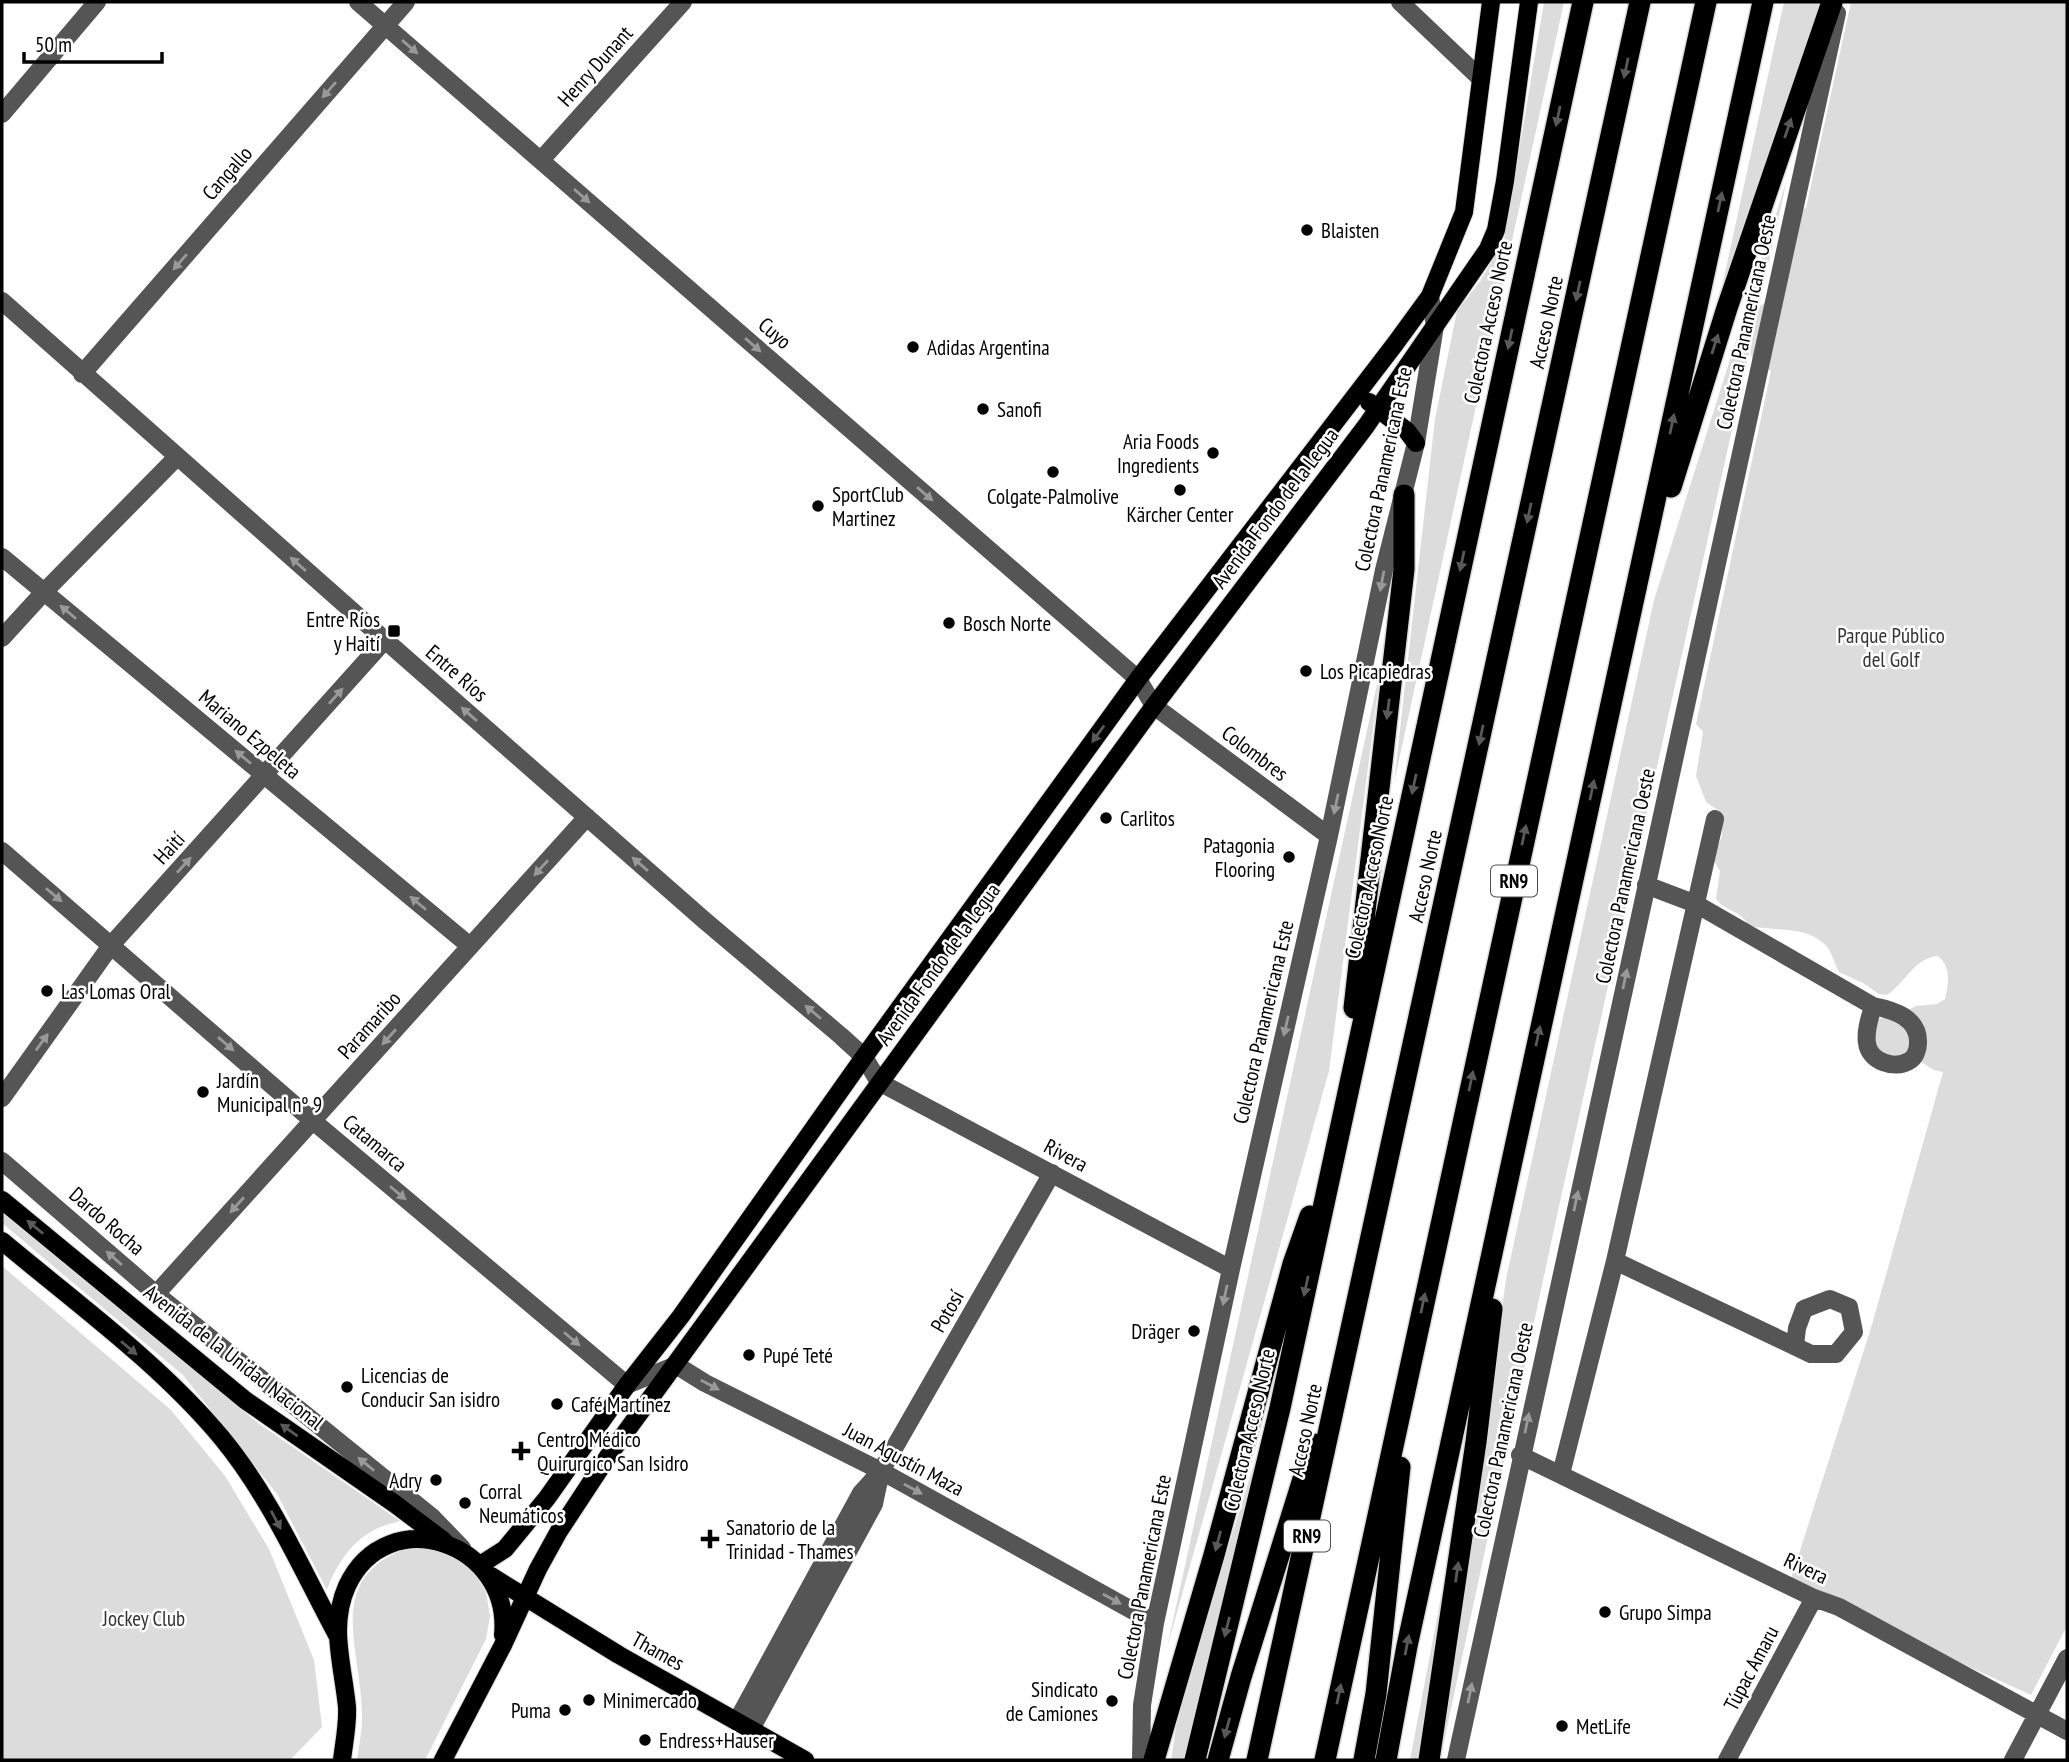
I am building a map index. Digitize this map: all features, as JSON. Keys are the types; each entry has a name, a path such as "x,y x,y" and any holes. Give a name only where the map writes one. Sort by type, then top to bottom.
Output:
{"highway":[{"name":"Colectora Acceso Norte","path":"1195,1760 1280,1408 1583,2"},
{"name":"Acceso Norte","path":"1257,1760 1640,2"},
{"name":"RN9","path":"1325,1760 1706,2"},
{"path":"1385,1760 1508,1175 1763,2"},
{"path":"1630,620 1727,308 1832,2"},
{"path":"1154,1760 1214,1555 1293,1264 1341,1123 1404,569 1404,495"},
{"path":"1429,1760 1476,1442 1508,1175"},
{"path":"1219,1760 1241,1676 1356,1312"},
{"path":"1364,1760 1376,1694 1412,1353"}],"main road":[{"name":"Avenida Fondo de la Legua","path":"481,1566 517,1537 627,1385 681,1316 864,1057 1138,679 1430,296 1464,212 1491,2"},
{"name":"Avenida Fondo de la Legua","path":"443,1760 503,1645 538,1569 559,1531 609,1455 1154,706 1378,408 1488,249 1496,230 1529,2"},
{"path":"1357,394 1406,431 1416,443"},
{"name":"Avenida de la Unidad Nacional","path":"2,1200 245,1400 481,1566"},
{"path":"2,1241 178,1389 222,1439 265,1500 337,1635"},
{"path":"342,1760 347,1710 337,1635 339,1606 349,1582 366,1560 389,1545 416,1538 444,1541"},
{"path":"481,1566 498,1591 505,1618 503,1645"},
{"name":"Thames","path":"481,1566 525,1598 619,1655 805,1760"},
{"path":"329,1760 345,1735"}],"street":[{"path":"2,114 97,2"},
{"name":"Cuyo","path":"358,2 1138,679 1154,706"},
{"name":"Cangallo","path":"82,374 406,2"},
{"name":"Henry Dunant","path":"541,160 683,2"},
{"path":"1400,2 1480,78"},
{"name":"Colectora Panamericana Oeste","path":"1456,1760 1520,1455 1839,2"},
{"name":"Colectora Panamericana Este","path":"1141,1760 1142,1705 1155,1623 1231,1269 1329,836 1384,570 1416,443 1435,326 1430,296"},
{"name":"Entre Ríos","path":"2,301 385,640 864,1057 879,1082"},
{"path":"2,638 177,457"},
{"name":"Mariano Ezpeleta","path":"2,557 471,946"},
{"name":"Haití","path":"2,1098 112,944 385,640"},
{"name":"Colombres","path":"1154,706 1329,836"},
{"name":"Paramaribo","path":"156,1294 587,817"},
{"path":"1561,1474 1615,1261 1715,819"},
{"name":"Catamarca","path":"2,851 313,1121 627,1385"},
{"path":"1646,885 1696,904 1874,1006"},
{"name":"Rivera","path":"879,1082 1231,1269"},
{"name":"Dardo Rocha","path":"2,1161 156,1294 432,1517 481,1566"},
{"name":"Potosí","path":"744,1725 874,1504 881,1471 1052,1173"},
{"path":"1615,1261 1796,1346"},
{"path":"627,1385 676,1365"},
{"name":"Juan Agustín Maza","path":"676,1365 881,1471 1155,1623"},
{"name":"Rivera","path":"1520,1455 1814,1598 1839,1607 2067,1731"},
{"name":"Túpac Amaru","path":"1727,1760 1814,1598"},
{"path":"2013,1760 2067,1658"}],"green space":[{"path":"1544,2 1564,2 1394,783 1435,419 1457,311 1481,280 1504,240"},
{"path":"1784,2 1822,2 1718,305"},
{"name":"Parque Público del Golf","path":"1851,2 2067,2 2067,1626 2031,1695 1789,1585 1871,1328 1943,1072 1918,1060 1883,1070 1869,1021 1900,1014 1916,1006 1937,1004 1945,999 1948,976 1945,965 1938,956 1930,958 1916,966 1887,995 1879,994 1839,972 1829,950 1819,940 1800,932 1748,925 1741,916 1716,899 1720,871 1715,863 1715,853 1722,836 1722,817 1721,812 1706,802 1696,776 1703,732 1696,724 1771,371 1753,361 1750,349 1556,1220 1440,1760 1506,1279 1654,600 1787,179 1759,307 1773,297 1798,211 1806,208"},
{"path":"1381,666 1329,1071 1167,1648"},
{"path":"2,1213 258,1423 400,1521 376,1529 355,1544 338,1566 327,1590 277,1494 183,1375 2,1223"},
{"name":"Jockey Club","path":"2,1266 171,1410 225,1476 269,1549 314,1660 322,1727 290,1760 2,1760"},
{"path":"1264,1431 1187,1760 1171,1760 1179,1708"},
{"path":"1460,1497 1421,1760 1410,1760"},
{"path":"412,1547 435,1548 457,1556 474,1572 486,1592 490,1616 486,1639 425,1760 357,1760 362,1717 354,1640 356,1595 366,1576 384,1560"}],"place":[{"name":"Blaisten","path":"1307,230"},
{"name":"Adidas Argentina","path":"913,347"},
{"name":"Sanofi","path":"983,409"},
{"name":"Aria Foods Ingredients","path":"1213,453"},
{"name":"Colgate-Palmolive","path":"1053,472"},
{"name":"Kärcher Center","path":"1180,490"},
{"name":"SportClub Martinez","path":"818,506"},
{"name":"Bosch Norte","path":"949,623"},
{"name":"Entre Ríos y Haití","path":"394,631"},
{"name":"Los Picapiedras","path":"1306,671"},
{"name":"Carlitos","path":"1106,818"},
{"name":"Patagonia Flooring","path":"1289,857"},
{"name":"Las Lomas Oral","path":"47,991"},
{"name":"Jardín Municipal nº 9","path":"203,1092"},
{"name":"Dräger","path":"1194,1331"},
{"name":"Pupé Teté","path":"749,1355"},
{"name":"Licencias de Conducir San isidro","path":"347,1387"},
{"name":"Café Martínez","path":"557,1404"},
{"name":"Centro Médico Quirurgico San Isidro","path":"521,1451"},
{"name":"Adry","path":"436,1480"},
{"name":"Corral Neumáticos","path":"465,1503"},
{"name":"Sanatorio de la Trinidad - Thames","path":"710,1539"},
{"name":"Grupo Simpa","path":"1605,1612"},
{"name":"Minimercado","path":"589,1700"},
{"name":"Sindicato de Camiones","path":"1112,1701"},
{"name":"Puma","path":"565,1710"},
{"name":"MetLife","path":"1562,1726"},
{"name":"Endress+Hauser","path":"645,1740"}]}
